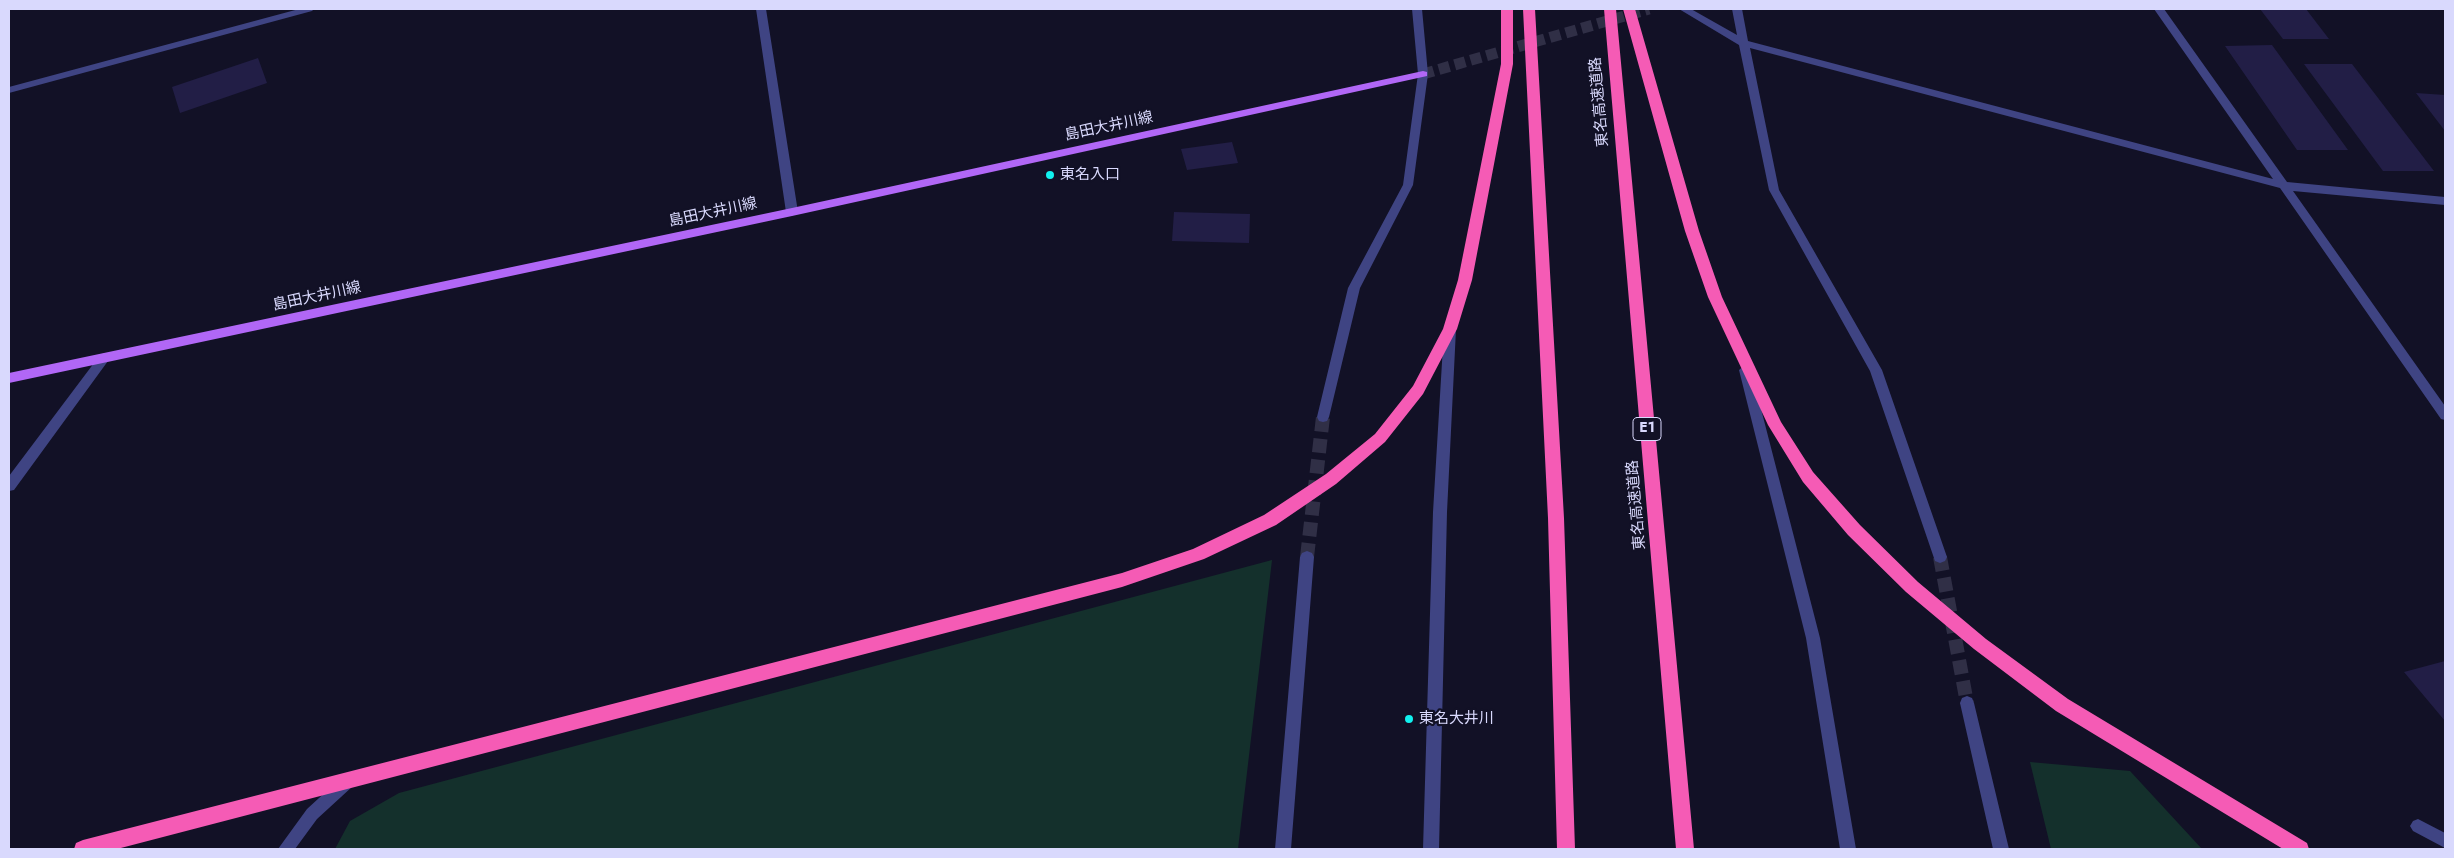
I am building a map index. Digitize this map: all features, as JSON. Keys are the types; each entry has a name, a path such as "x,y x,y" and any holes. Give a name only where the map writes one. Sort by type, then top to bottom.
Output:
{"highway":[{"path":"82,849 1122,580 1198,554 1270,520 1331,479 1380,438 1418,390 1450,329 1465,280 1507,64 1507,9"},
{"path":"1529,9 1556,518 1566,849"},
{"name":"東名高速道路","path":"1610,9 1685,849"},
{"path":"1629,9 1692,231 1716,297 1742,358 1775,424 1808,477 1854,530 1912,587 1980,644 2062,705 2300,849"}],"main road":[{"name":"島田大井川線","path":"9,378 792,212 1423,74"}],"street":[{"path":"9,90 309,9"},
{"path":"761,9 792,212"},
{"path":"1323,417 1354,288 1408,185 1423,74 1417,9"},
{"path":"1684,9 1744,43 2285,186 2445,201"},
{"path":"1737,9 1774,190 1876,370 1940,557"},
{"path":"2159,9 2445,415"},
{"path":"1431,849 1439,522 1450,329"},
{"path":"9,486 104,358"},
{"path":"1742,358 1813,638 1848,849"},
{"path":"1283,849 1307,557"},
{"path":"1967,703 2001,849"},
{"path":"286,849 312,814 350,779"},
{"path":"2418,826 2445,841"}],"green space":[{"path":"1272,560 1238,849 335,849 350,821 399,793"},
{"path":"2030,762 2130,771 2202,849 2051,849"}],"building":[{"path":"2260,9 2306,9 2329,39 2283,39"},
{"path":"2272,45 2348,150 2297,150 2225,46"},
{"path":"258,58 267,83 180,113 172,87"},
{"path":"2304,64 2352,64 2434,171 2383,171"},
{"path":"2416,93 2445,95 2445,131"},
{"path":"1232,142 1238,163 1187,170 1181,149"},
{"path":"1174,212 1250,214 1249,243 1172,241"},
{"path":"2445,661 2445,721 2404,672"}],"tunnel":[{"path":"1423,74 1649,9"},
{"path":"1307,557 1323,417"},
{"path":"1940,557 1967,703"}],"place":[{"name":"東名入口","path":"1050,175"},
{"name":"東名大井川","path":"1409,719"}]}
